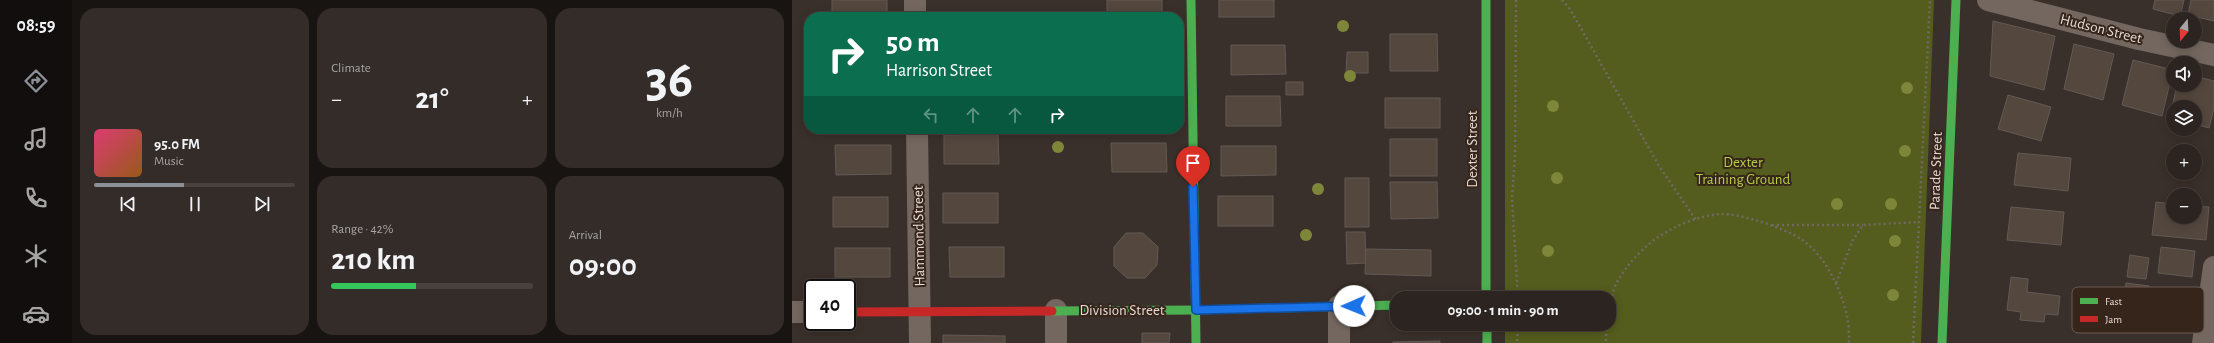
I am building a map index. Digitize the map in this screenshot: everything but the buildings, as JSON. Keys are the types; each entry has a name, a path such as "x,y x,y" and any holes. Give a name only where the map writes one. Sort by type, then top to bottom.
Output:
{"street":[{"path":"915,0 916,12"},
{"path":"1191,0 1196,343"},
{"name":"Dexter Street","path":"1486,0 1486,291"},
{"name":"Parade Street","path":"1942,343 1956,0"},
{"name":"Hudson Street","path":"1988,0 2139,39 2214,55"},
{"name":"Hammond Street","path":"917,134 920,343"},
{"path":"2203,343 2214,267"},
{"name":"Division Street","path":"856,312 1196,310 1390,304"},
{"path":"1339,306 1339,343"},
{"path":"1056,310 1056,343"},
{"path":"792,312 804,312"},
{"path":"1487,331 1487,343"}],"path":[{"path":"1516,0 1515,154 1512,199 1518,291"},
{"path":"1562,0 1570,9 1659,166 1696,220"},
{"path":"1913,343 1930,0"},
{"path":"1614,291 1615,285 1643,248 1666,231 1696,220 1721,214 1771,225 1863,225 1919,222"},
{"path":"1771,225 1801,240 1820,258 1836,283 1848,316 1849,343"},
{"path":"1836,283 1853,240 1863,225"},
{"path":"1518,331 1518,342"},
{"path":"1606,331 1606,343"}],"green space":[{"name":"Dexter Training Ground","path":"1505,0 1934,0 1921,343 1505,343 1505,331 1616,331 1616,291 1505,291"}],"traffic: fast":[{"path":"1191,0 1196,343"},
{"path":"1486,0 1486,291"},
{"path":"1942,343 1956,0"},
{"path":"1052,311 1196,310 1390,305"},
{"path":"1487,331 1487,343"}],"traffic: jam":[{"path":"856,312 1052,311"}],"route":[{"path":"1193,187 1196,310 1354,306"}]}
